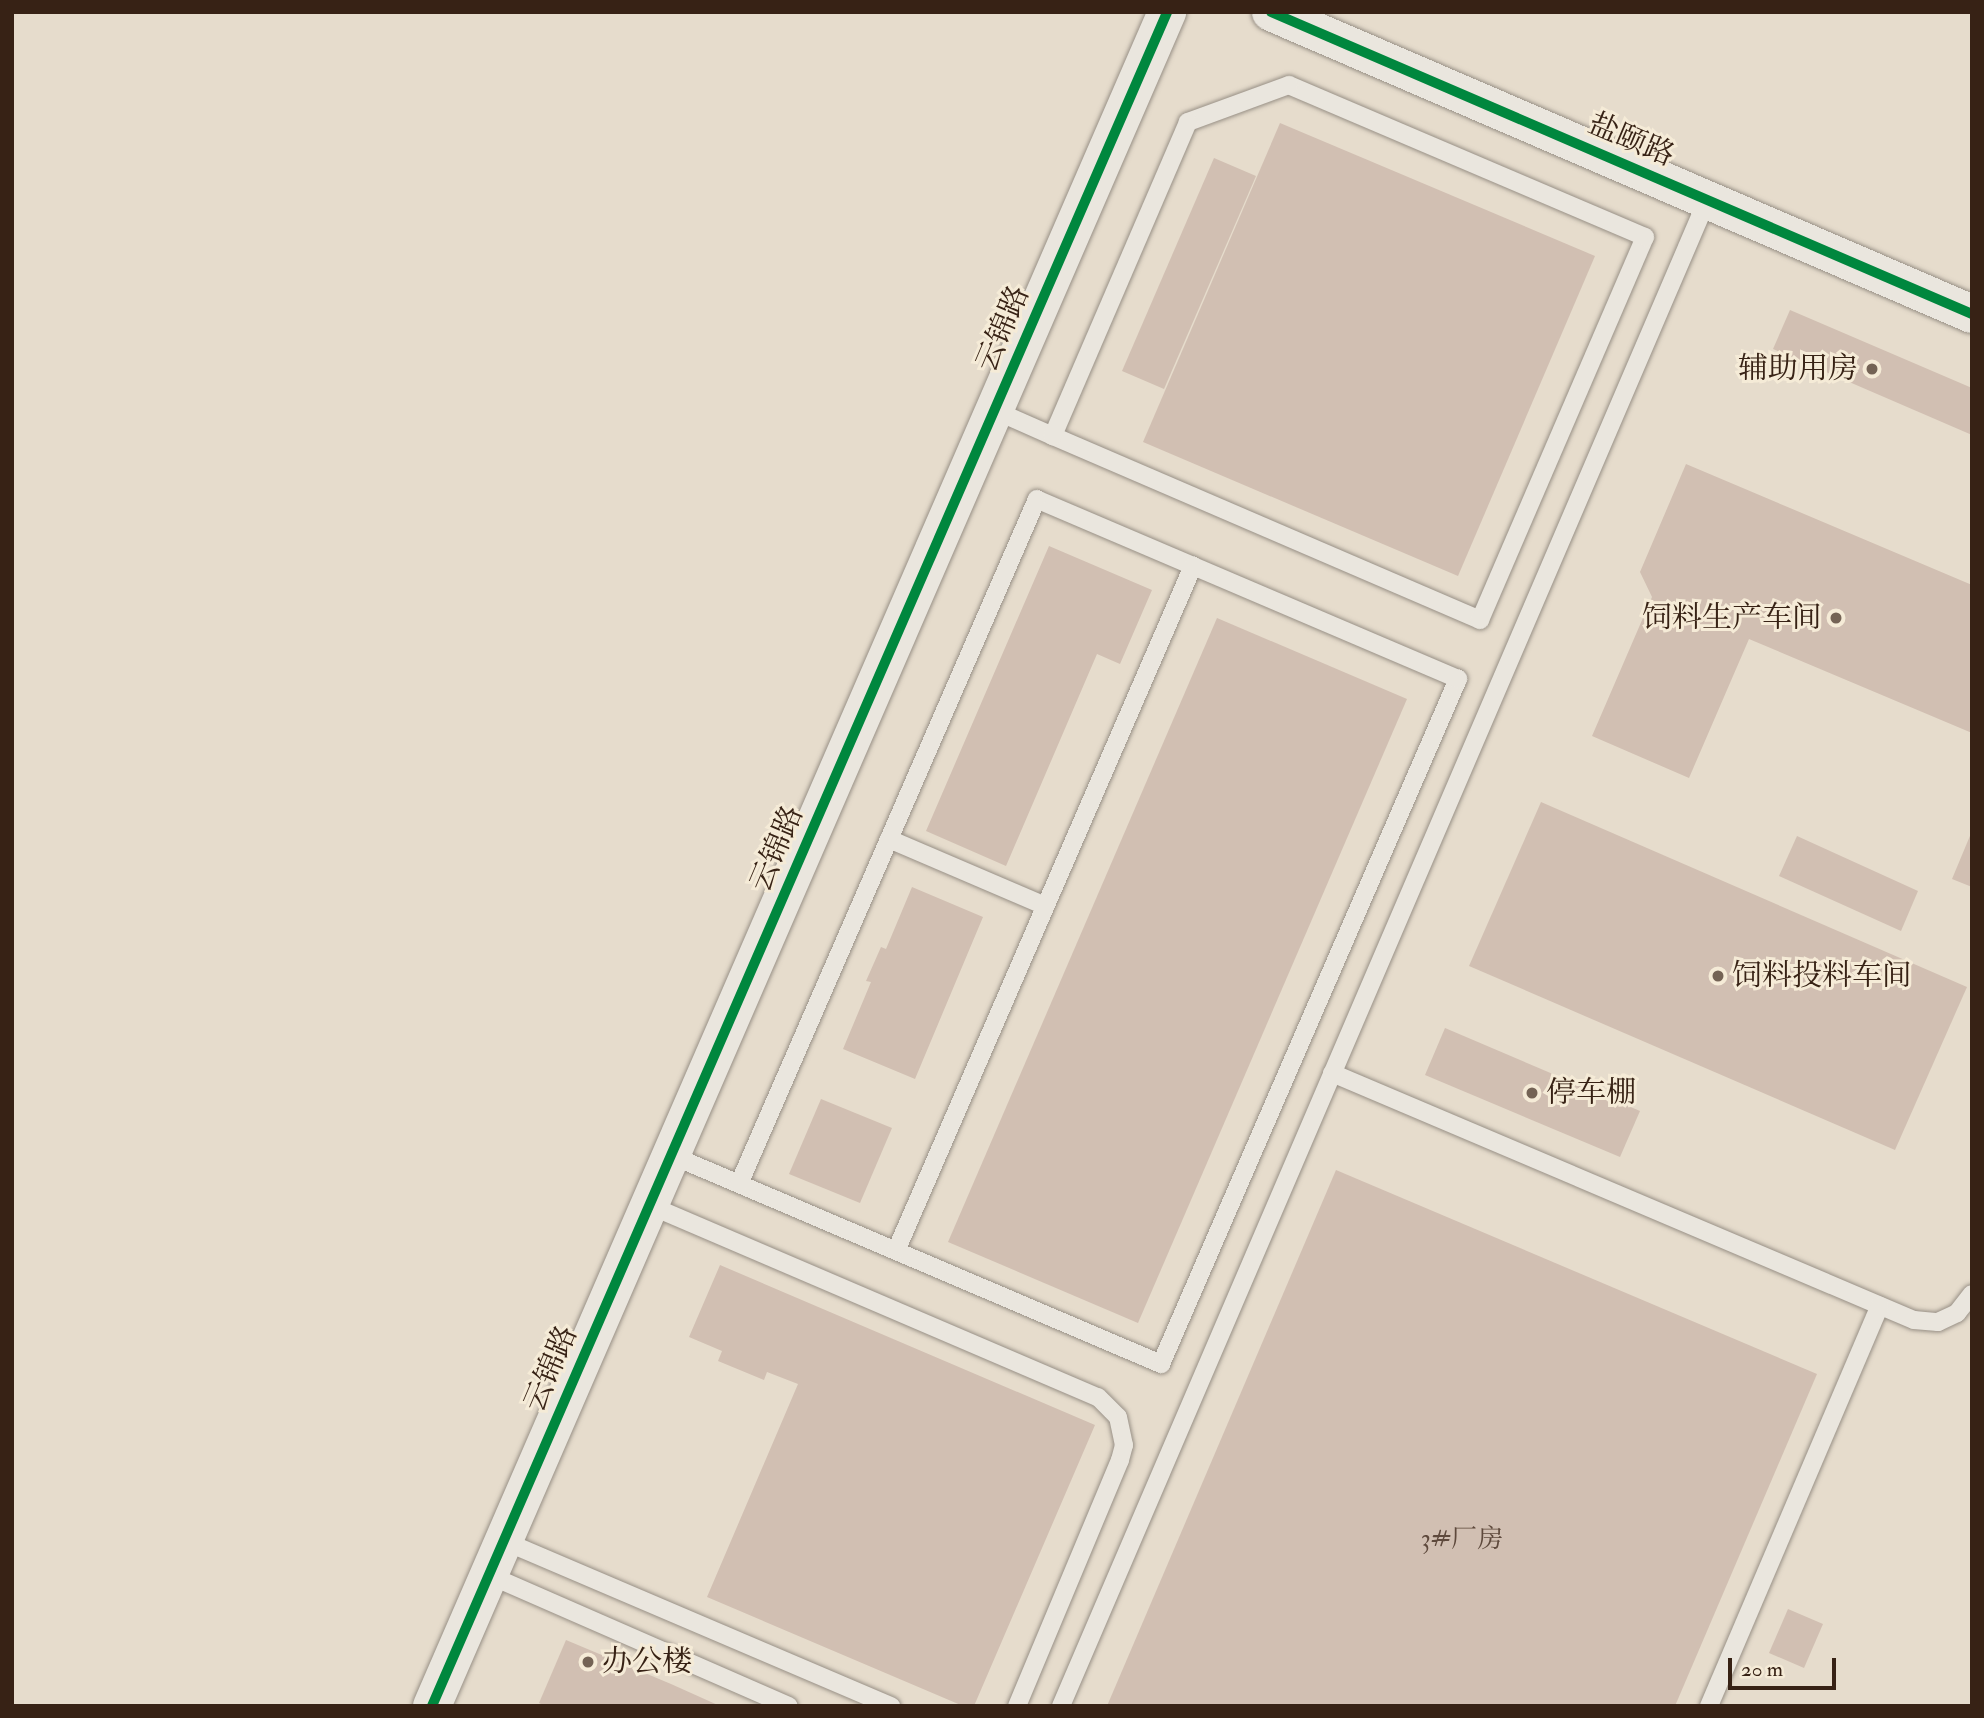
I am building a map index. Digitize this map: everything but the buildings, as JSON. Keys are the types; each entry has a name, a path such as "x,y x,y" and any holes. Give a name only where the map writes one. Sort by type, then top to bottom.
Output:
{"street":[{"name":"云锦路","path":"432,1706 1167,12"},
{"name":"盐颐路","path":"1271,12 1972,314"}],"lane":[{"path":"994,410 1053,436 1480,620 1645,237 1289,85 1188,122 1053,436"},
{"path":"1060,1706 1707,200"},
{"path":"671,1156 1161,1364 1458,679 1037,499 739,1184"},
{"path":"896,1251 1193,565"},
{"path":"889,839 1045,906"},
{"path":"1332,1073 1914,1320 1938,1322 1957,1313 1972,1294"},
{"path":"649,1205 1098,1397 1118,1417 1124,1445 1120,1460 1017,1706"},
{"path":"1709,1706 1880,1306"},
{"path":"496,1558 789,1706"},
{"path":"496,1558 891,1706"}],"cycle path":[{"path":"432,1706 1167,12"},
{"path":"1271,12 1972,314"}],"place":[{"name":"辅助用房","path":"1872,369"},
{"name":"饲料生产车间","path":"1836,618"},
{"name":"饲料投料车间","path":"1718,976"},
{"name":"停车棚","path":"1532,1093"},
{"name":"办公楼","path":"588,1662"}]}
